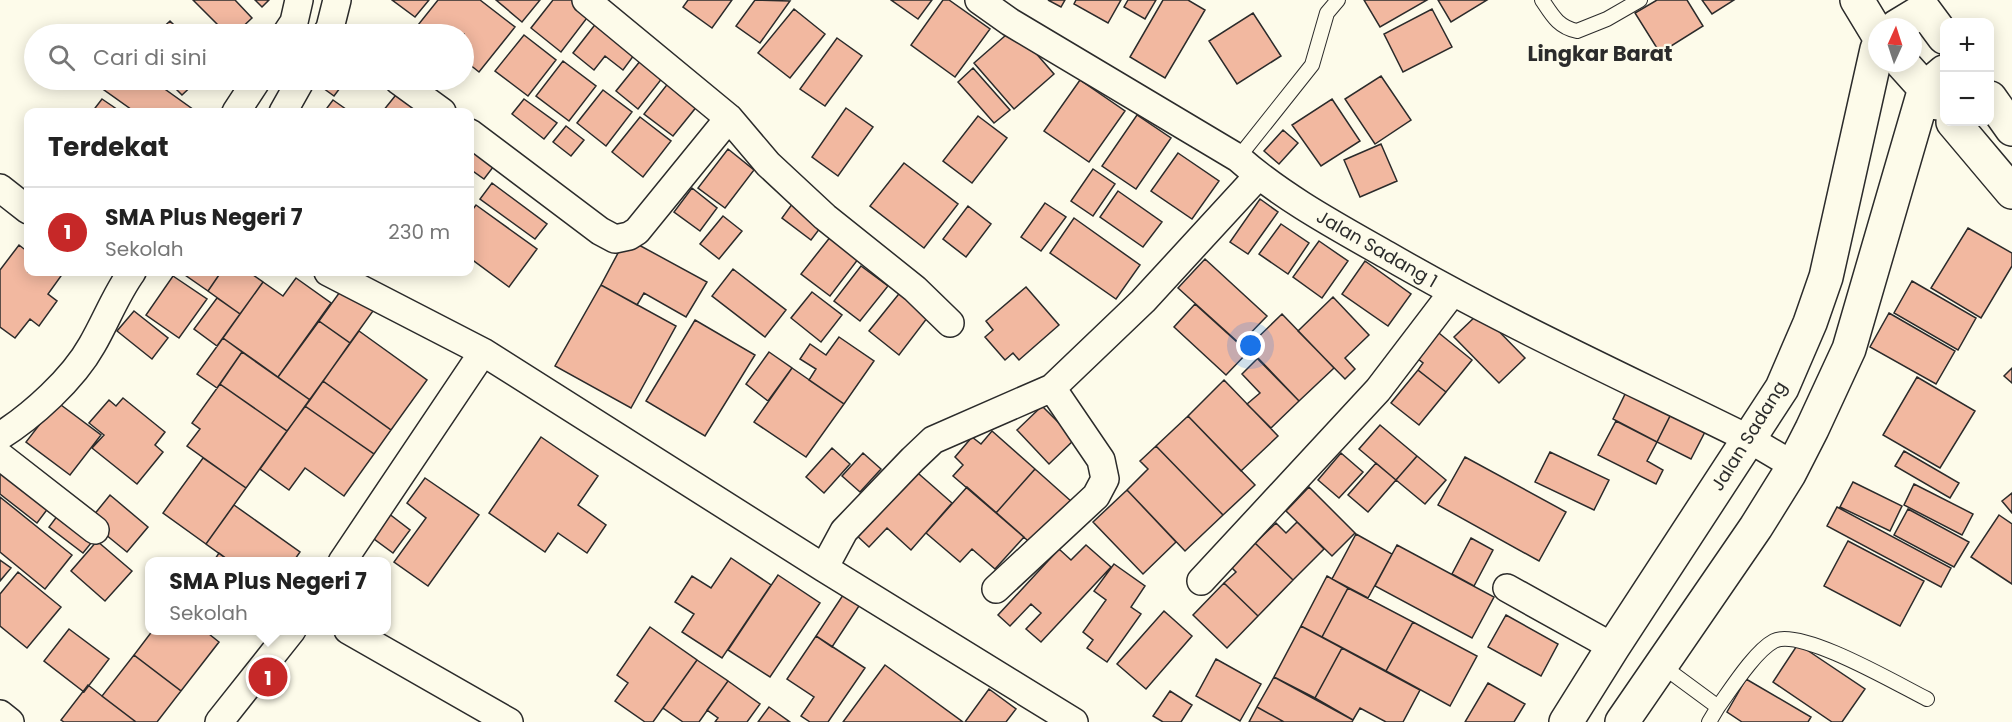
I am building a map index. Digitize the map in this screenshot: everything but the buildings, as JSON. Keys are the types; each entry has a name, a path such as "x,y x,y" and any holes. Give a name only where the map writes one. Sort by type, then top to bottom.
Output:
{"main road":[{"path":"1857,0 1868,18"},
{"path":"1906,18 1920,5 1940,32"},
{"name":"Jalan Sadang","path":"1566,722 1782,388 1810,323 1826,278 1872,72"},
{"path":"1622,722 1756,527 1793,465 1849,349 1938,90 1914,72"},
{"path":"1994,104 2011,126"},
{"path":"1956,126 2012,192"}],"street":[{"path":"293,24 299,0"},
{"path":"332,24 337,0"},
{"path":"586,0 729,118 768,164 825,217 915,289 951,323"},
{"name":"Jalan Sadang 1","path":"979,0 1010,22 1238,158 1258,176 1333,224 1452,292 1749,439 1793,465"},
{"path":"239,108 250,90"},
{"path":"285,108 295,90"},
{"path":"412,90 436,108"},
{"path":"474,136 600,231 615,239 637,231 729,118"},
{"path":"824,568 844,531 933,440 1052,388 1143,300 1258,176"},
{"path":"0,188 24,207"},
{"path":"0,436 15,427 55,392 91,348 122,276"},
{"path":"336,276 483,352 824,568 1074,722"},
{"path":"1201,581 1378,390 1452,292"},
{"path":"345,557 483,352"},
{"path":"996,589 1096,496 1105,479 1101,460 1052,388"},
{"path":"0,456 95,530"},
{"path":"1507,588 1613,647"},
{"path":"219,722 288,635"},
{"path":"357,635 509,722"},
{"path":"0,714 10,722"}],"lane":[{"path":"1238,158 1312,65 1321,27 1327,13 1338,0"},
{"path":"1542,0 1561,26 1577,31 1607,19 1640,0"},
{"path":"1709,722 1763,648 1776,639 1793,638 1816,644 1927,699"},
{"path":"1661,665 1718,708"}],"place":[{"name":"SMA Plus Negeri 7","path":"268,677"}],"district":[{"name":"Lingkar Barat","path":"1600,54"}]}
